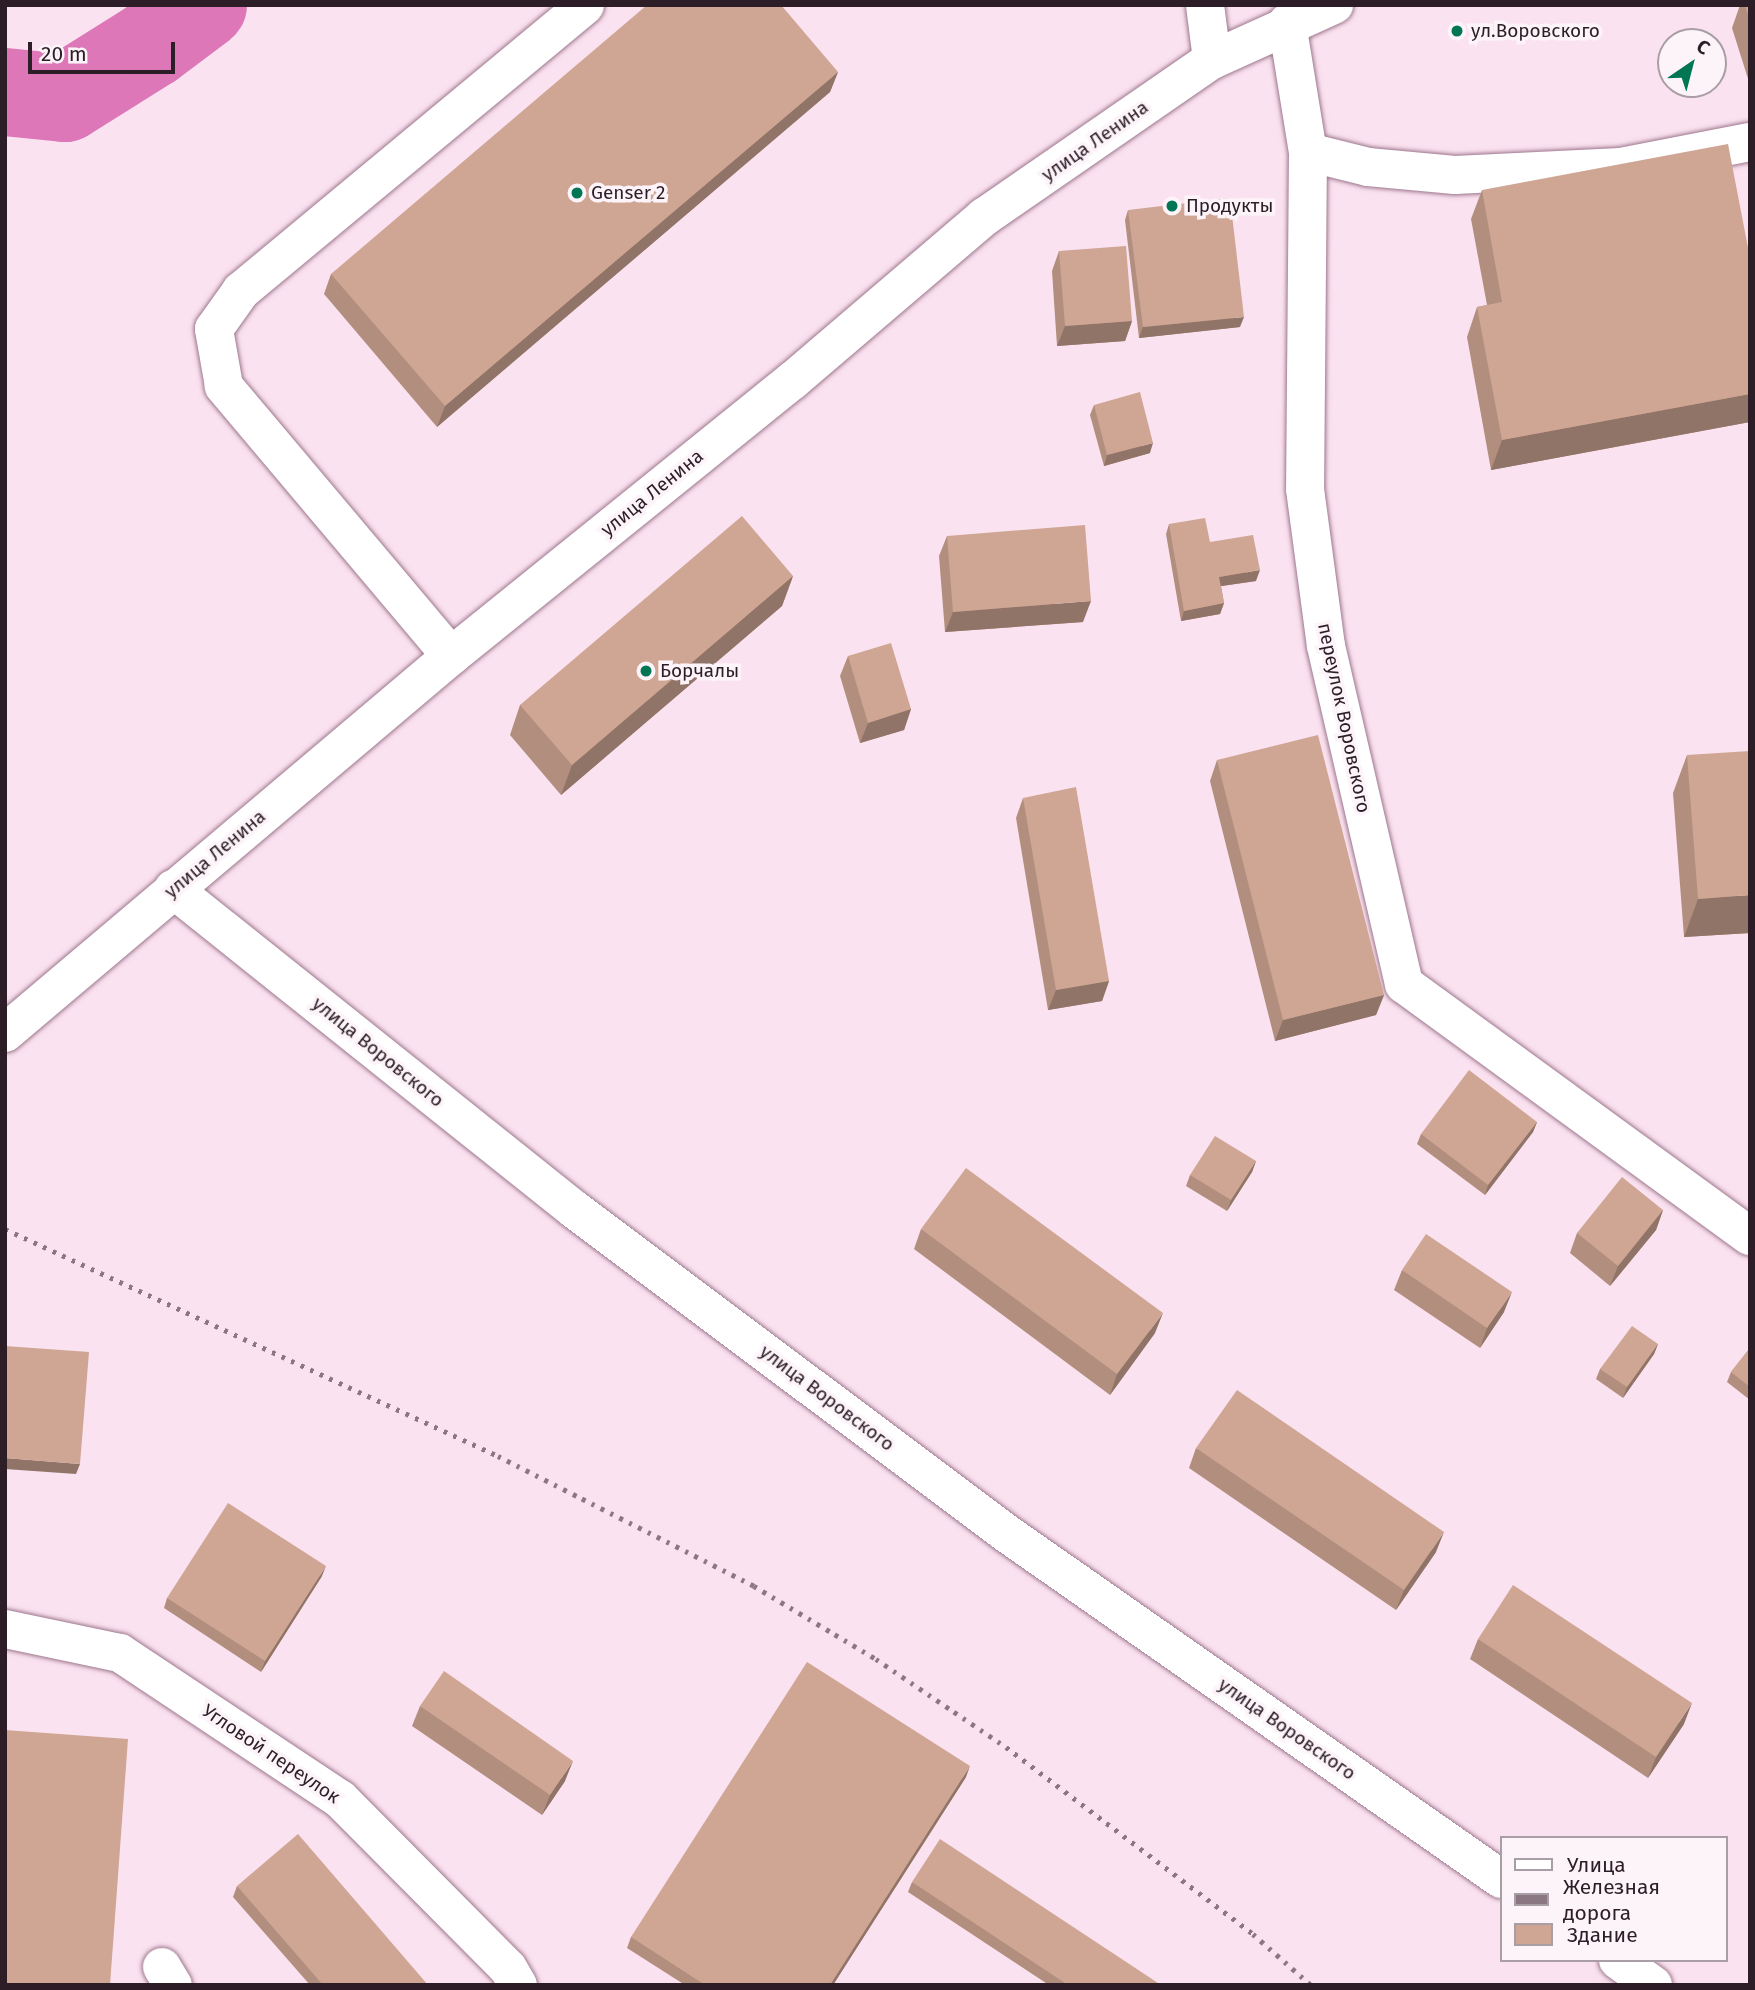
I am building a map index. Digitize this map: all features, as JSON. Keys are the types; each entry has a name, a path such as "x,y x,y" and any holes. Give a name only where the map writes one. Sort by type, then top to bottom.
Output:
{"street":[{"path":"451,656 224,386 215,329 241,291 585,5"},
{"path":"1205,5 1212,60"},
{"name":"улица Ленина","path":"5,1033 451,656 792,381 984,217 1212,60 1287,23 1334,5"},
{"name":"переулок Воровского","path":"1287,23 1308,152 1305,489 1326,646 1404,984 1750,1236"},
{"path":"1308,152 1368,167 1455,175 1621,167 1750,142"},
{"name":"улица Воровского","path":"173,889 575,1210 1006,1533 1500,1878"},
{"name":"Угловой переулок","path":"5,1629 120,1653 340,1799 511,1979"},
{"path":"1621,1962 1653,1985"}],"building":[{"name":"Genser 2","path":"647,5 781,5 838,72 445,406 331,274"},
{"path":"1745,5 1750,5 1750,21"},
{"path":"1728,144 1750,258 1750,394 1502,440 1477,307 1502,302 1482,190"},
{"path":"1230,198 1244,317 1143,327 1128,210"},
{"path":"1126,246 1132,321 1065,326 1059,251"},
{"path":"1140,392 1153,443 1107,455 1094,405"},
{"name":"Борчалы","path":"742,516 793,576 572,765 520,705"},
{"path":"1205,518 1210,542 1253,535 1260,570 1219,577 1224,603 1184,611 1169,524"},
{"path":"1085,525 1091,601 953,612 947,536"},
{"path":"891,643 911,709 868,723 848,656"},
{"path":"1318,735 1384,995 1283,1020 1217,760"},
{"path":"1750,751 1750,895 1698,899 1687,755"},
{"path":"1076,787 1109,981 1056,990 1023,798"},
{"path":"1469,1070 1537,1122 1488,1185 1421,1134"},
{"path":"1215,1136 1256,1161 1231,1200 1190,1175"},
{"path":"966,1168 1163,1313 1117,1374 921,1229"},
{"path":"1622,1177 1663,1210 1618,1266 1577,1233"},
{"path":"1426,1234 1512,1292 1487,1328 1402,1270"},
{"path":"1632,1326 1658,1344 1627,1387 1600,1369"},
{"path":"5,1346 89,1352 80,1464 5,1458"},
{"path":"1750,1348 1750,1387 1731,1372"},
{"path":"1237,1390 1444,1532 1404,1590 1196,1448"},
{"path":"228,1503 326,1566 265,1661 167,1598"},
{"path":"1513,1585 1692,1703 1656,1757 1478,1639"},
{"path":"807,1662 970,1766 830,1985 705,1985 631,1937"},
{"path":"444,1671 573,1761 550,1795 420,1706"},
{"path":"5,1730 128,1739 110,1985 5,1985"},
{"path":"298,1834 428,1985 323,1985 237,1886"},
{"path":"940,1839 1161,1985 1068,1985 912,1882"}],"waterway":[{"path":"5,92 65,98 151,44 203,5"}],"railway":[{"path":"5,1229 498,1456 754,1586 876,1659 1006,1747 1253,1934 1311,1985"}],"place":[{"name":"ул.Воровского","path":"1457,31"},
{"name":"Genser 2","path":"577,193"},
{"name":"Продукты","path":"1172,206"},
{"name":"Борчалы","path":"646,671"}]}
